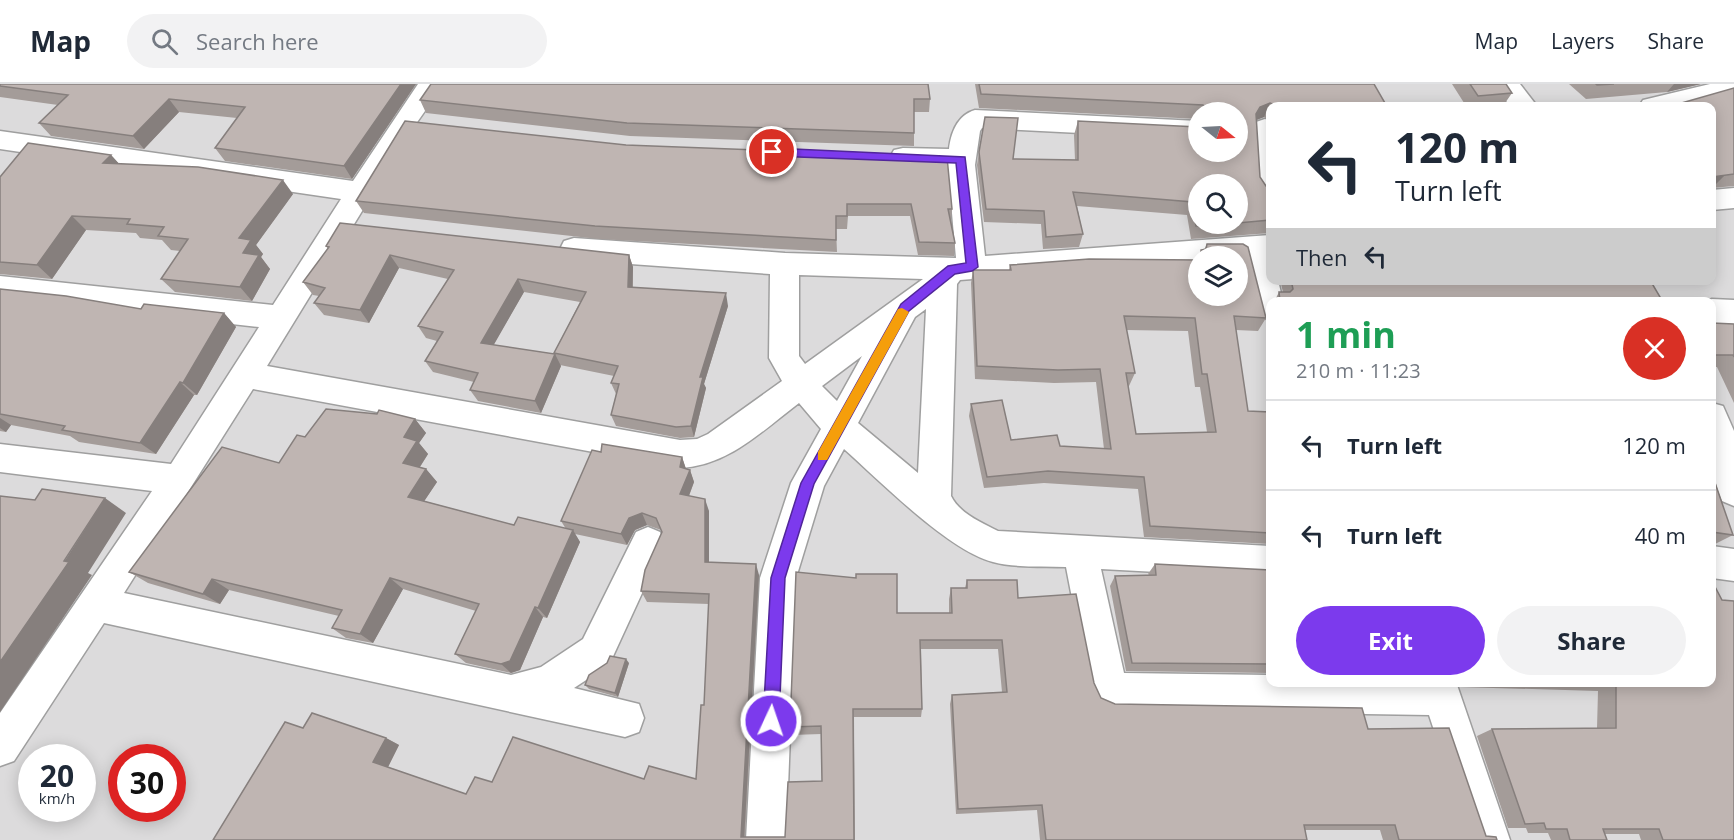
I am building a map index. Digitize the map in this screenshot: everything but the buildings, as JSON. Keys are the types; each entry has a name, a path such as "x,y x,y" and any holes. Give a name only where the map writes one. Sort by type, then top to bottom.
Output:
{"street":[{"path":"2,740 179,480 360,192 416,123 431,84"},
{"path":"1506,84 1521,102"},
{"path":"1669,102 1734,87"},
{"path":"942,513 934,496 955,272 963,135 969,123 975,119 1188,130"},
{"path":"1248,129 1266,128"},
{"path":"0,140 360,192"},
{"path":"878,156 961,159"},
{"path":"1716,200 1734,198"},
{"path":"340,224 375,227"},
{"path":"552,247 785,264 955,272 1262,246 1266,277"},
{"path":"785,264 784,358 802,385 839,426 964,531 994,547 1266,562"},
{"path":"245,375 680,454 699,453 720,444 955,272"},
{"path":"0,287 281,318"},
{"path":"766,840 778,578 808,483 905,308"},
{"path":"1716,310 1734,312"},
{"path":"1716,425 1730,455 1734,491"},
{"path":"0,458 179,480"},
{"path":"511,694 549,683 596,652 648,543"},
{"path":"1080,550 1109,691 1439,690 1490,840"},
{"path":"1716,563 1734,565"},
{"path":"96,604 625,718"}],"shaded area":[{"path":"0,84 1734,84 1734,840 0,840"}],"slow traffic":[{"path":"823,456 902,312"}],"route":[{"path":"771,721 778,578 808,483 905,308 942,281 952,269 972,267 961,159 772,152"}]}
